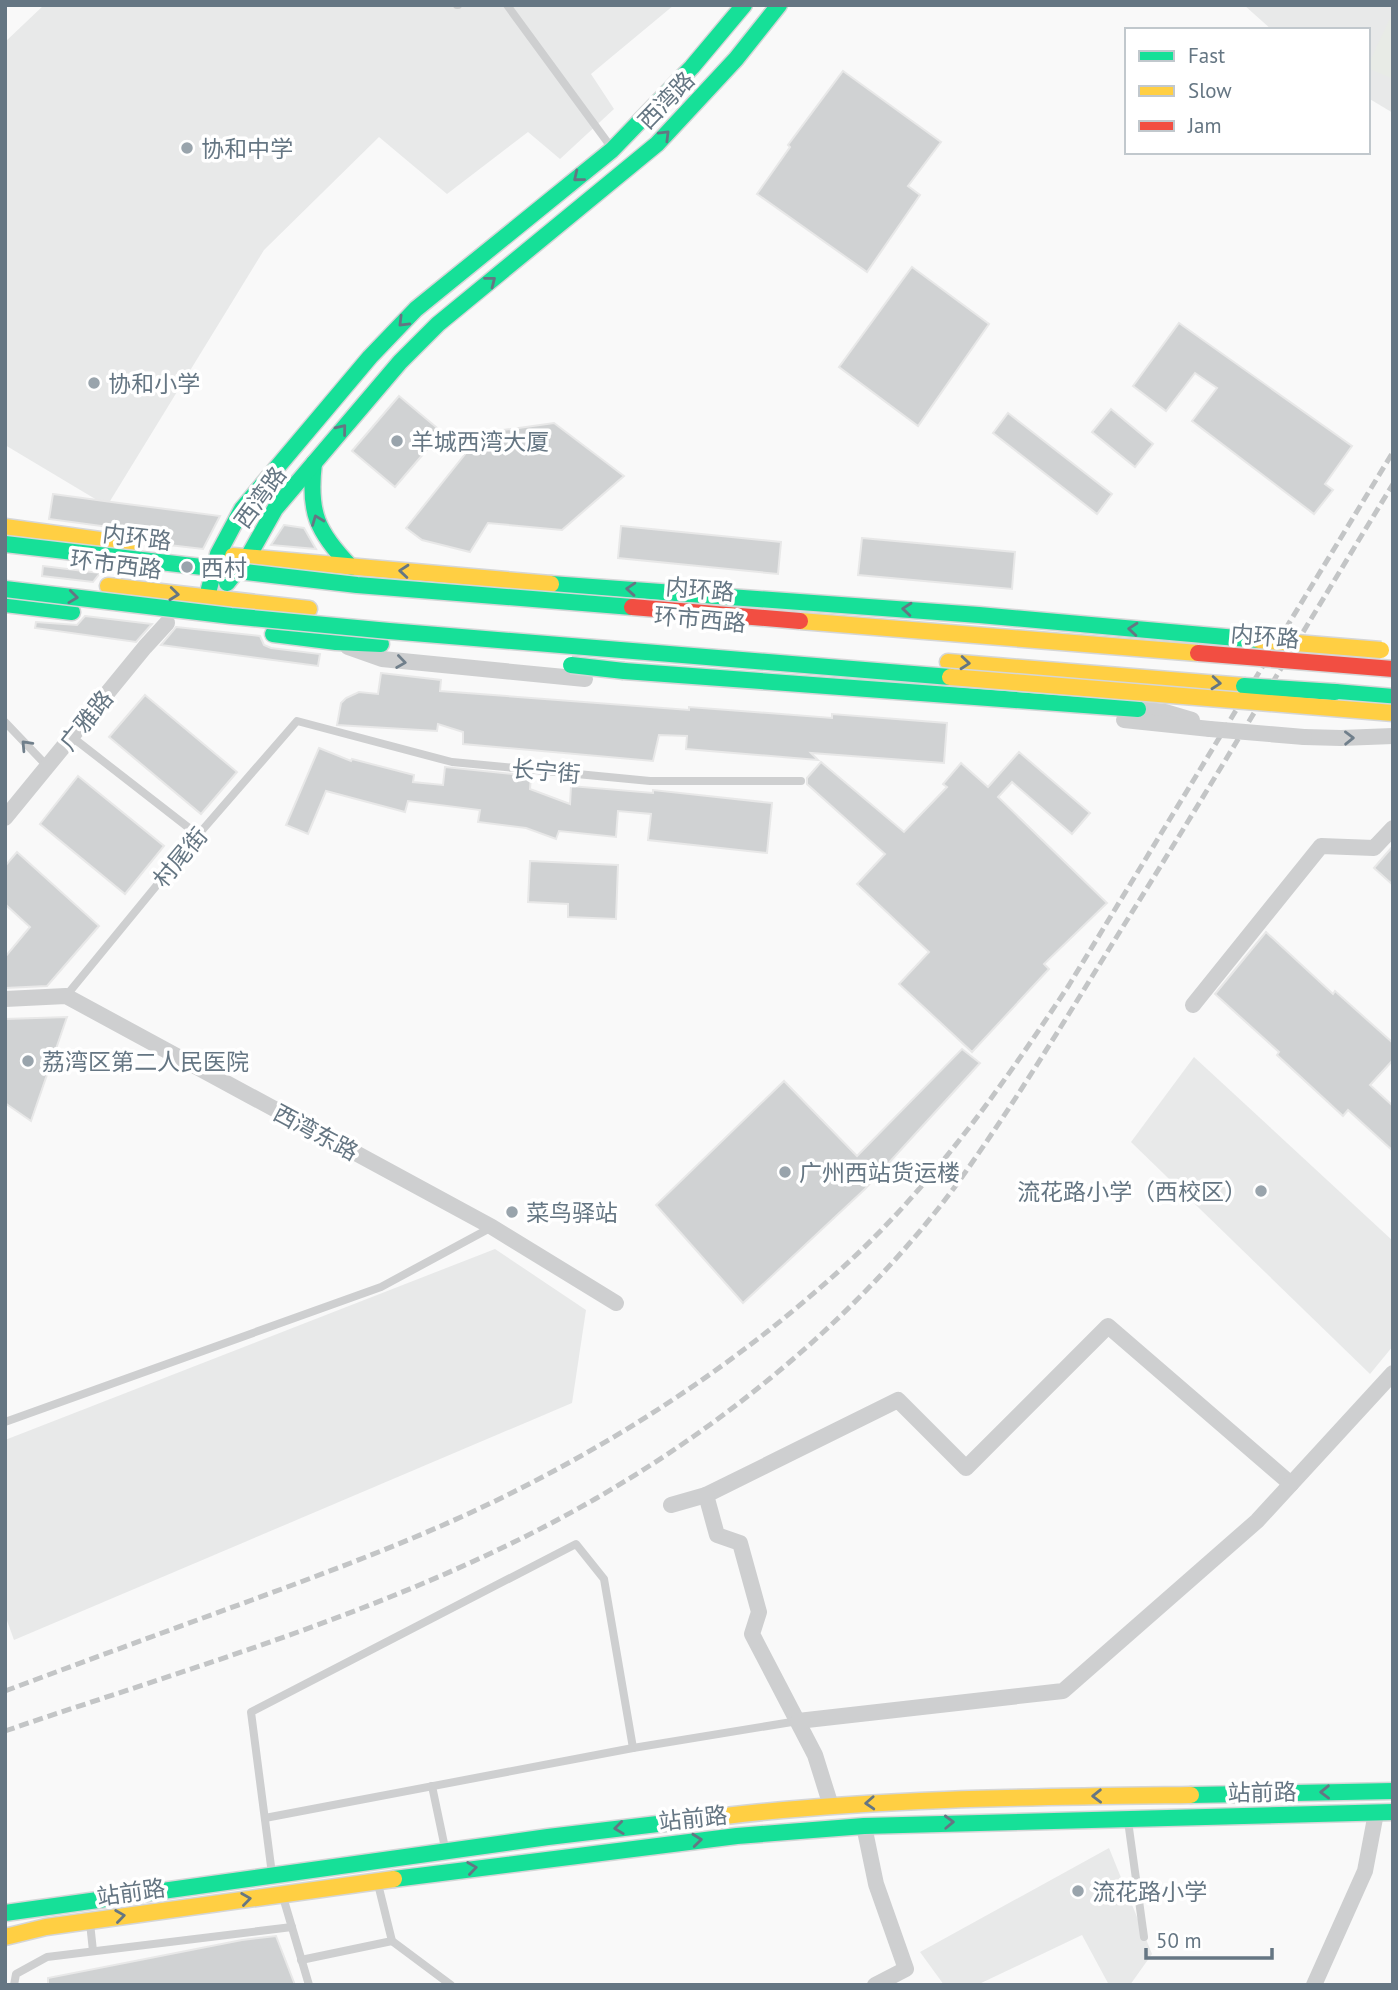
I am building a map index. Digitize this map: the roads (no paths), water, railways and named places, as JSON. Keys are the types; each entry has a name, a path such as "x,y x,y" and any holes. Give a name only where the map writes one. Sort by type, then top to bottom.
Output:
{"main road":[{"name":"西湾路","path":"215,587 218,554 234,520 335,395 400,325 434,294 612,149 674,87 744,5"},
{"name":"西湾路","path":"215,587 237,570 248,557 269,517 376,388 438,324 657,144 736,59 779,5"},
{"path":"313,463 309,491 313,512 326,540 351,566"},
{"path":"5,527 248,557 596,587 979,615 1389,651"},
{"path":"5,533 195,567"},
{"name":"内环路","path":"5,544 356,585 1393,669"},
{"path":"142,582 145,546"},
{"path":"218,554 257,586"},
{"name":"环市西路","path":"5,557 142,582"},
{"name":"环市西路","path":"5,574 215,587 257,586 1393,678"},
{"path":"167,623 215,587 231,623"},
{"name":"环市西路","path":"215,587 295,613 384,617 1393,697"},
{"path":"5,589 231,623 602,669 1138,709 1198,706"},
{"path":"5,604 167,623 231,623 1393,713"},
{"path":"295,613 337,642"},
{"path":"231,623 337,642 438,646 1393,723"},
{"path":"1244,686 1333,719"},
{"path":"1234,709 1341,693"},
{"name":"站前路","path":"5,1913 272,1874 688,1819 831,1806 1004,1798 1393,1791"},
{"name":"站前路","path":"5,1937 36,1928 377,1881 665,1844 864,1826 1393,1812"}],"street":[{"path":"593,615 596,587"},
{"path":"295,613 296,590"},
{"path":"977,644 979,615"},
{"name":"广雅路","path":"5,818 167,623"},
{"path":"600,659 604,634"},
{"path":"1201,635 1201,663"},
{"path":"337,642 359,653 382,659 458,668 1304,737 1393,736"},
{"path":"1138,709 1182,716 1210,729"},
{"path":"1194,1005 1321,846 1374,848 1393,828"},
{"path":"5,999 66,996"},
{"name":"西湾东路","path":"66,996 492,1227 616,1303"},
{"path":"671,1505 706,1495 898,1401 966,1468 1108,1326 1291,1484"},
{"path":"798,1721 1063,1691 1257,1521 1393,1373"},
{"path":"706,1495 717,1535 740,1543 759,1612 752,1634 816,1755 831,1806"},
{"path":"1314,1985 1365,1871 1376,1813"},
{"path":"864,1826 876,1884 906,1969 875,1985"}],"lane":[{"path":"507,5 612,149"},
{"name":"长宁街","path":"297,721 452,762 650,781 801,781"},
{"name":"村尾街","path":"66,996 198,835 297,721"},
{"path":"5,722 48,767"},
{"path":"72,737 198,835"},
{"path":"5,1422 381,1287 492,1227"},
{"path":"272,1874 251,1712 576,1544 604,1578 633,1748"},
{"path":"265,1818 633,1748 798,1721"},
{"path":"432,1786 445,1851"},
{"path":"1128,1818 1144,1937"},
{"path":"377,1881 392,1941 451,1985"},
{"path":"282,1894 309,1985"},
{"path":"90,1921 93,1951"},
{"path":"14,1985 16,1975 47,1956 292,1927"},
{"path":"301,1960 392,1941"}],"railway":[{"path":"5,1691 358,1560 497,1500 574,1460 659,1409 740,1352 817,1291 914,1195 969,1128 1020,1057 1069,985 1393,452"},
{"path":"5,1731 306,1629 380,1601 525,1537 595,1499 696,1435 790,1362 835,1321 917,1235 1000,1122 1129,917 1393,484"}],"place":[{"name":"协和中学","path":"187,148"},
{"name":"协和小学","path":"94,383"},
{"name":"羊城西湾大厦","path":"397,441"},
{"name":"西村","path":"187,567"},
{"name":"荔湾区第二人民医院","path":"28,1061"},
{"name":"广州西站货运楼","path":"785,1172"},
{"name":"流花路小学（西校区）","path":"1261,1191"},
{"name":"菜鸟驿站","path":"512,1212"},
{"name":"流花路小学","path":"1078,1891"}]}
